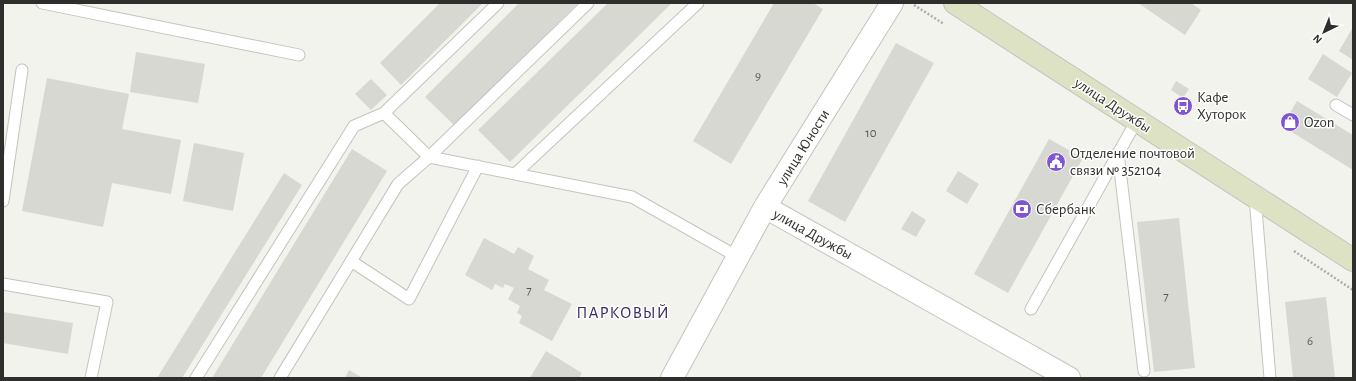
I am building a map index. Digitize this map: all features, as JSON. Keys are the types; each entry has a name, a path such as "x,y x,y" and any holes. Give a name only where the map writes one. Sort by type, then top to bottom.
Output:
{"main road":[{"name":"улица Дружбы","path":"955,3 1353,260"}],"street":[{"name":"улица Юности","path":"672,378 765,207 892,3"},
{"name":"улица Дружбы","path":"765,207 1069,378"}],"lane":[{"path":"42,3 299,55"},
{"path":"196,378 354,126 384,113 498,3"},
{"path":"280,378 398,184 429,157 588,3"},
{"path":"515,174 698,3"},
{"path":"3,200 22,70"},
{"path":"1336,105 1353,115"},
{"path":"384,113 429,157 632,197 738,257"},
{"path":"1030,309 1136,120"},
{"path":"1118,153 1144,371"},
{"path":"351,261 409,299 478,166"},
{"path":"1254,196 1270,378"},
{"path":"3,284 107,302 91,378"}],"building":[{"path":"440,3 483,3 401,85 380,63"},
{"path":"519,3 578,3 455,126 425,97"},
{"path":"608,3 672,3 510,162 478,130"},
{"path":"774,3 813,3 823,9 731,164 693,141"},
{"path":"1138,3 1191,3 1201,10 1185,35"},
{"path":"1353,27 1353,60 1339,51"},
{"path":"896,43 934,63 845,222 808,201"},
{"path":"136,52 205,64 198,103 130,92"},
{"path":"1323,54 1352,73 1337,97 1308,79"},
{"path":"47,78 129,94 122,129 181,140 171,194 112,183 103,227 22,211"},
{"path":"371,79 387,95 371,110 355,94"},
{"path":"1176,81 1189,89 1183,98 1171,90"},
{"path":"1297,101 1353,135 1353,170 1282,126"},
{"path":"1049,139 1083,158 1008,293 974,274"},
{"path":"194,143 244,153 233,211 183,201"},
{"path":"352,149 387,171 261,378 212,378"},
{"path":"958,171 979,184 967,204 946,191"},
{"path":"284,173 302,185 182,378 157,378"},
{"path":"912,211 926,220 916,237 901,229"},
{"path":"1179,218 1195,368 1154,372 1137,222"},
{"path":"484,238 514,254 518,247 534,256 528,269 549,280 544,290 572,304 552,341 519,323 522,316 517,313 520,306 508,299 514,288 505,284 503,288 495,284 492,290 465,275"},
{"path":"1326,297 1335,378 1293,378 1285,302"},
{"path":"3,312 73,323 68,354 3,343"},
{"path":"546,351 582,373 579,378 530,378"},
{"path":"349,370 363,378 345,378"}],"place":[{"name":"Кафе Хуторок","path":"1183,106"},
{"name":"Ozon","path":"1290,122"},
{"name":"Отделение почтовой связи № 352104","path":"1056,162"},
{"name":"Сбербанк","path":"1022,209"}],"district":[{"name":"ПАРКОВЫЙ","path":"623,312"}]}
